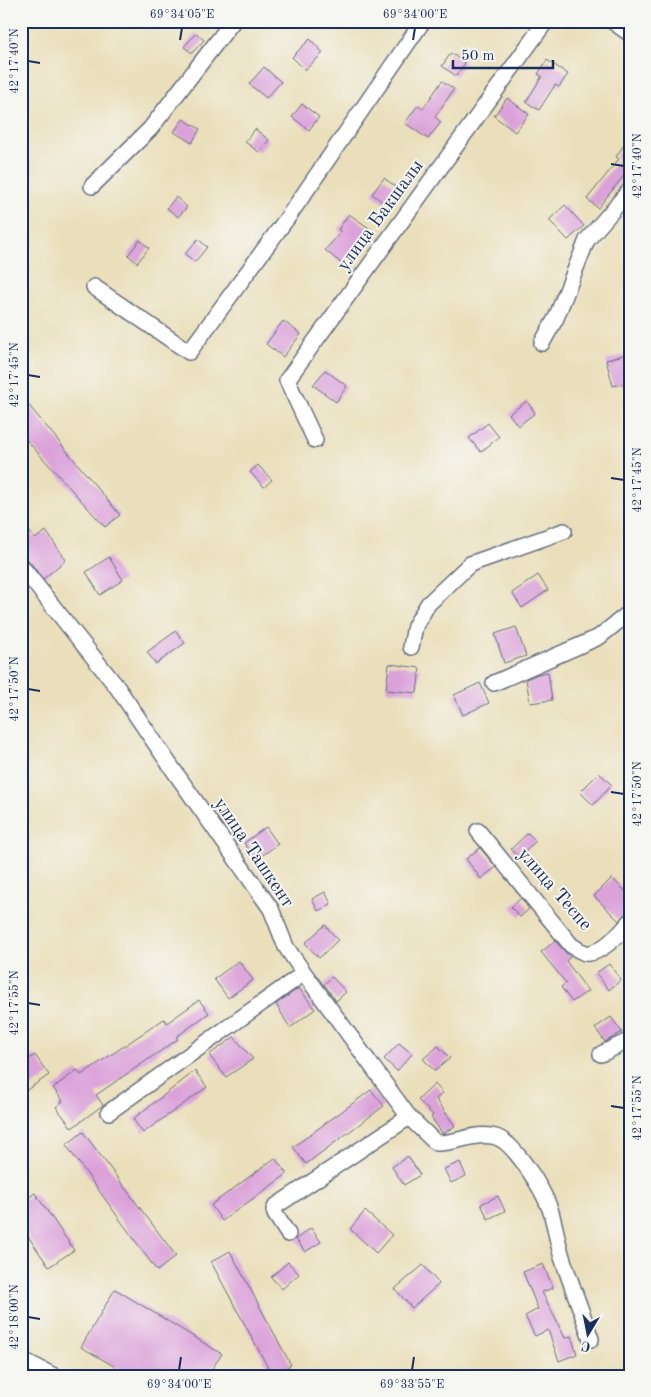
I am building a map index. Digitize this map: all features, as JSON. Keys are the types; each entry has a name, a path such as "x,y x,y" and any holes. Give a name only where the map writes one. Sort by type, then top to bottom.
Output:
{"street":[{"path":"92,186 150,129 233,21"},
{"path":"94,287 189,352 288,217 423,21"},
{"name":"улица Бакшалы","path":"315,440 287,380 546,21"},
{"path":"612,21 630,34"},
{"path":"542,343 556,318 587,240 630,190"},
{"path":"411,648 415,626 428,604 470,564 564,531"},
{"name":"улица Ташкент","path":"21,566 117,687 270,909 286,947 409,1118 436,1143 484,1135 505,1140 530,1170 550,1208 561,1254 591,1339"},
{"path":"494,683 599,638 630,614"},
{"name":"улица Теспе","path":"478,832 571,945 585,953 594,953 605,946 630,922"},
{"path":"109,1112 304,973"},
{"path":"601,1054 630,1040"},
{"path":"288,1234 275,1214 276,1206 409,1118"},
{"path":"21,1359 54,1376"}],"building":[{"path":"196,33 204,40 192,53 184,47"},
{"path":"310,39 323,53 305,70 292,57"},
{"path":"451,53 465,63 456,76 442,66"},
{"path":"547,60 568,74 559,87 555,85 539,110 526,102 542,76 538,74"},
{"path":"264,67 281,82 266,98 249,84"},
{"path":"442,81 454,89 435,117 441,122 428,139 405,123 418,105 423,109"},
{"path":"507,98 529,114 515,132 494,116"},
{"path":"302,104 319,117 309,130 292,117"},
{"path":"183,119 200,129 192,143 174,132"},
{"path":"255,129 269,140 259,152 245,142"},
{"path":"630,135 630,168 598,208 587,199 619,159 616,157"},
{"path":"384,178 396,187 384,203 372,194"},
{"path":"176,197 187,207 178,217 167,208"},
{"path":"565,205 584,226 568,240 549,220"},
{"path":"349,214 369,228 342,264 325,250 341,232 338,230"},
{"path":"198,239 207,247 195,262 185,254"},
{"path":"140,240 149,248 137,263 128,255"},
{"path":"283,321 301,334 283,357 266,344"},
{"path":"630,353 630,382 613,386 606,360"},
{"path":"325,370 347,386 336,402 313,385"},
{"path":"21,396 120,515 105,527 21,434"},
{"path":"527,401 535,413 518,426 509,414"},
{"path":"488,423 499,437 481,452 469,438"},
{"path":"258,465 272,480 264,487 250,472"},
{"path":"21,520 35,539 46,531 66,560 43,579 21,550"},
{"path":"109,557 123,580 100,595 86,572"},
{"path":"538,575 548,590 522,608 512,593"},
{"path":"516,627 526,656 504,663 495,634"},
{"path":"176,631 185,643 156,664 147,652"},
{"path":"389,664 420,668 417,693 386,690"},
{"path":"548,672 552,700 530,703 526,679"},
{"path":"480,683 489,703 463,715 454,695"},
{"path":"599,773 612,785 593,805 580,792"},
{"path":"266,827 278,844 256,860 244,843"},
{"path":"528,833 536,841 518,857 511,849"},
{"path":"480,848 496,867 481,879 466,859"},
{"path":"612,878 630,896 630,910 619,921 594,896"},
{"path":"325,892 331,904 318,911 312,899"},
{"path":"521,898 529,909 520,917 511,907"},
{"path":"325,925 338,940 319,958 305,943"},
{"path":"555,941 570,957 566,961 588,991 572,1002 561,987 566,983 541,952"},
{"path":"239,961 253,980 228,998 214,979"},
{"path":"609,964 621,980 609,990 596,973"},
{"path":"332,977 346,992 336,1001 324,984"},
{"path":"299,988 315,1009 290,1028 276,1004"},
{"path":"199,1000 209,1013 176,1037 178,1039 96,1095 103,1105 72,1128 56,1107 63,1101 53,1088 77,1070 81,1075 164,1019 167,1023"},
{"path":"611,1017 622,1032 605,1042 595,1028"},
{"path":"234,1037 253,1059 226,1077 209,1055"},
{"path":"399,1043 412,1054 397,1071 384,1059"},
{"path":"438,1046 450,1058 435,1071 423,1059"},
{"path":"35,1055 49,1075 21,1094 21,1064"},
{"path":"195,1071 207,1087 143,1133 133,1119"},
{"path":"435,1084 443,1093 436,1099 455,1126 444,1133 442,1133 431,1117 433,1115 418,1100"},
{"path":"371,1090 384,1106 306,1164 293,1147"},
{"path":"83,1132 176,1256 157,1271 66,1145"},
{"path":"408,1156 420,1175 404,1185 392,1167"},
{"path":"275,1158 287,1174 222,1221 211,1205"},
{"path":"460,1162 466,1176 451,1183 444,1169"},
{"path":"35,1193 74,1250 49,1267 21,1226 21,1203"},
{"path":"498,1196 505,1211 488,1219 481,1204"},
{"path":"365,1211 392,1235 376,1253 350,1229"},
{"path":"311,1228 321,1242 305,1252 296,1239"},
{"path":"230,1251 291,1365 272,1375 211,1262"},
{"path":"288,1262 299,1274 282,1289 271,1277"},
{"path":"543,1264 553,1288 542,1292 565,1338 571,1336 577,1354 559,1361 548,1330 535,1336 525,1316 538,1309 523,1272"},
{"path":"423,1265 439,1284 412,1308 395,1289"},
{"path":"115,1289 222,1354 207,1376 131,1376 81,1347"}]}
